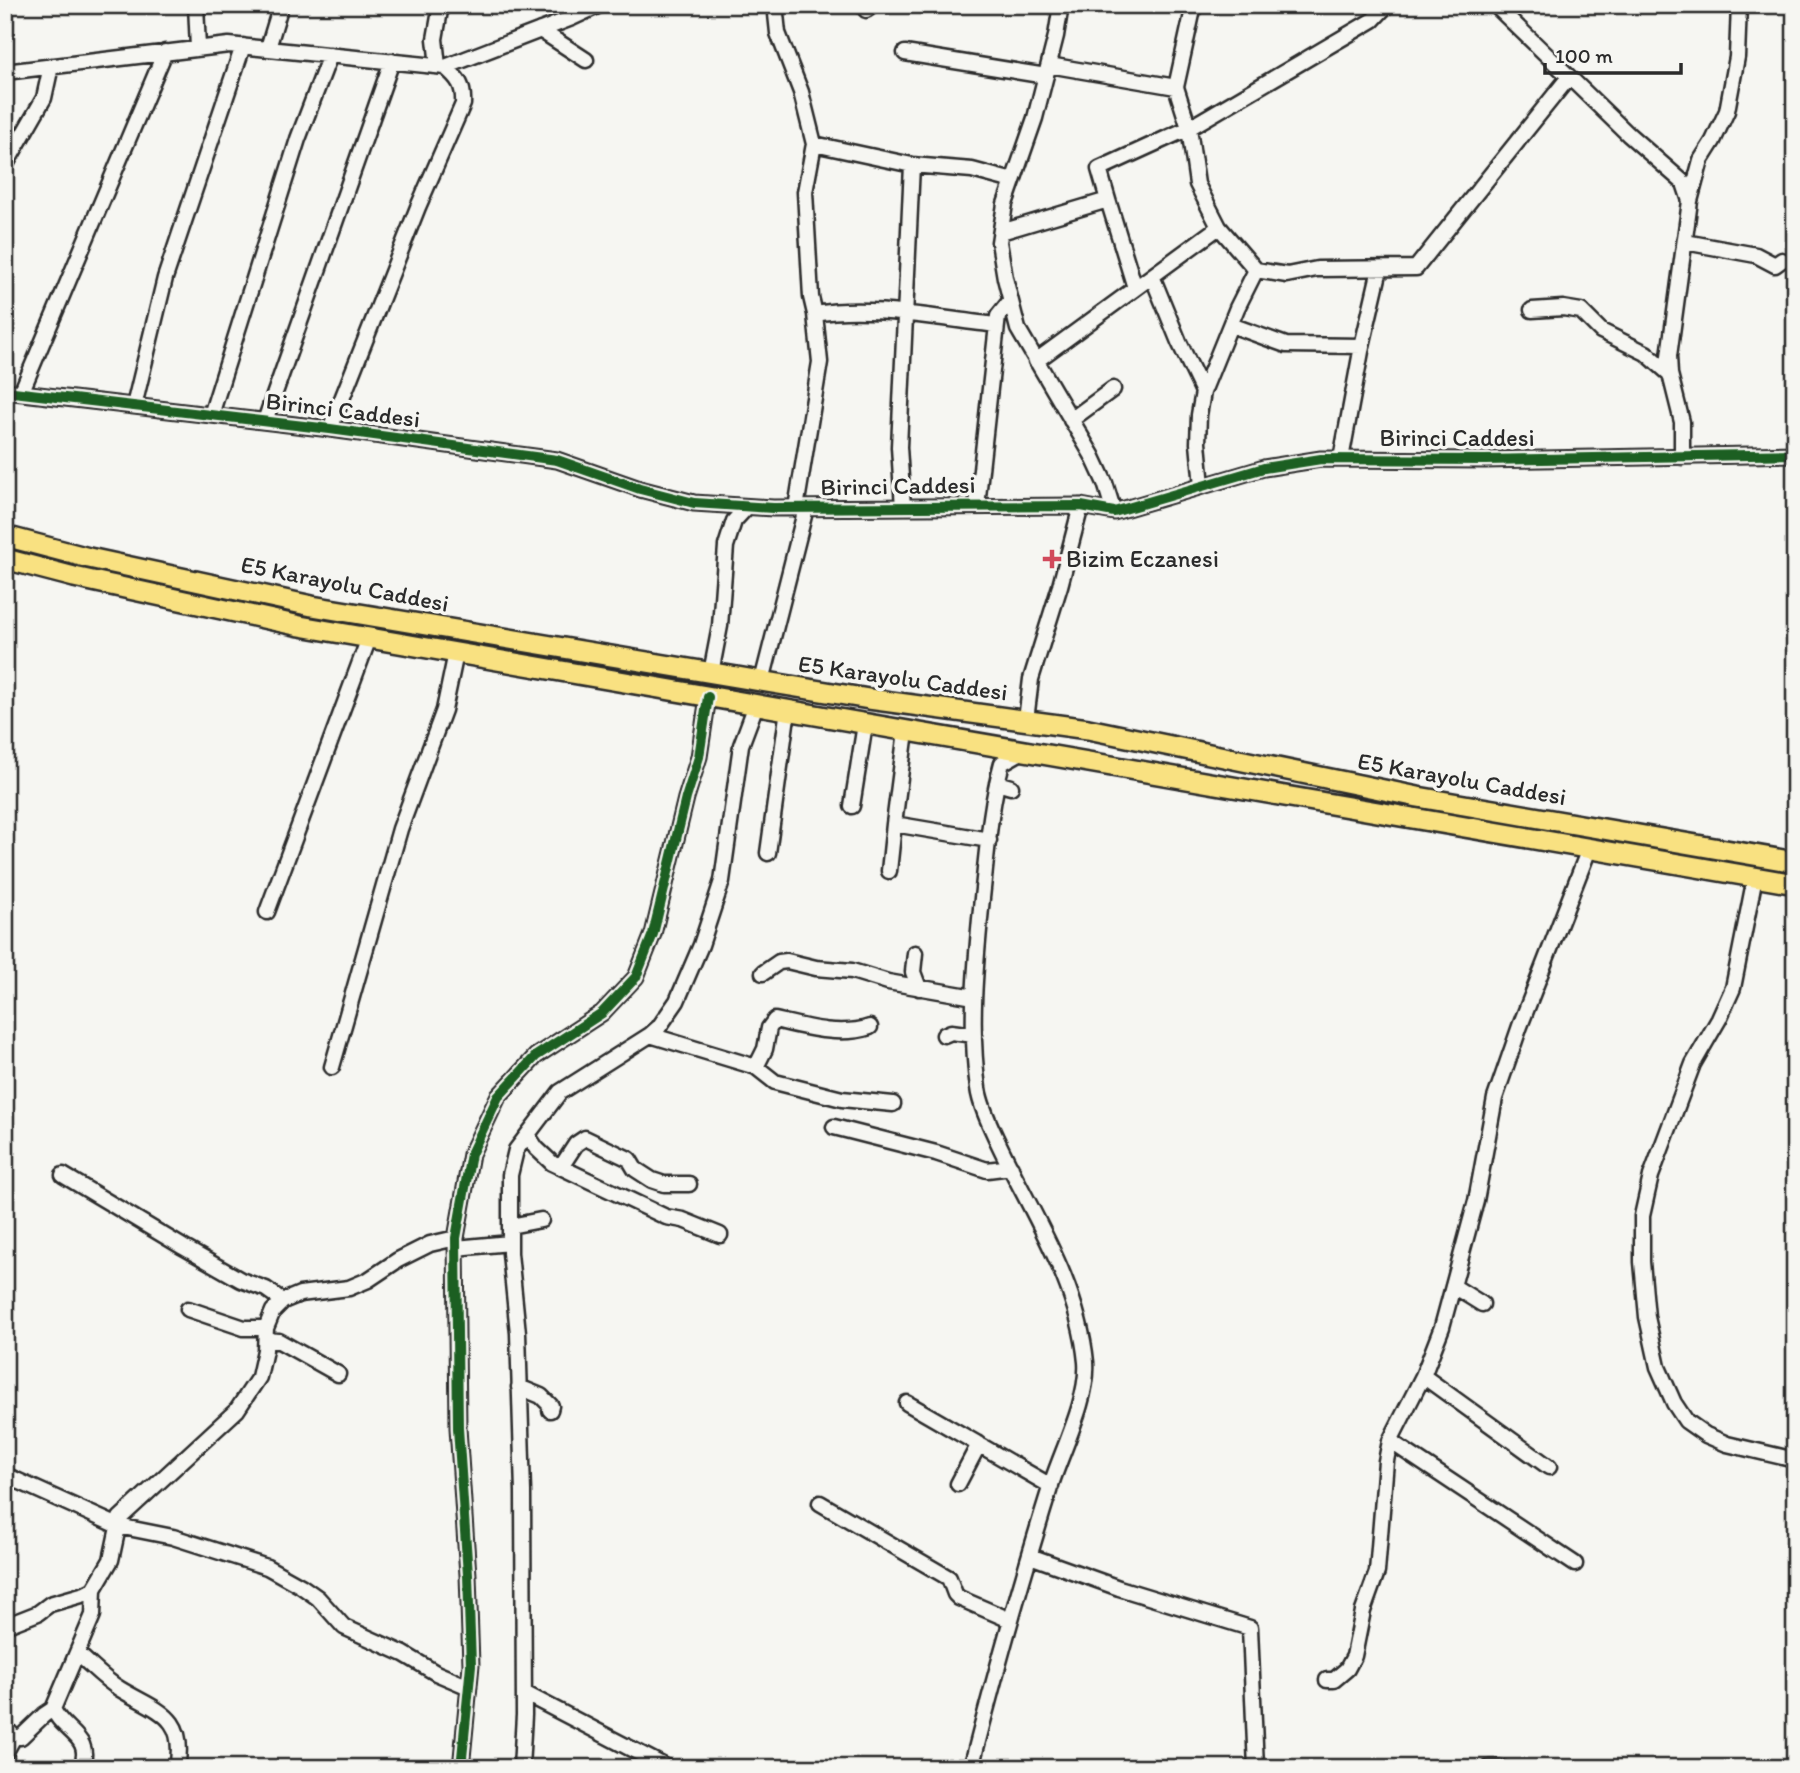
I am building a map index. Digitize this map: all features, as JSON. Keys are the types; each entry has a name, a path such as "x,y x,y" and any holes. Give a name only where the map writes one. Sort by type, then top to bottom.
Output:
{"highway":[{"name":"E5 Karayolu Caddesi","path":"5,536 89,558 312,606 869,699 1088,729 1418,797 1795,862"},
{"name":"E5 Karayolu Caddesi","path":"5,559 287,624 1795,884"},
{"path":"999,747 1004,717"},
{"path":"1028,752 1032,721"}],"street":[{"path":"196,5 198,48"},
{"path":"268,48 281,5"},
{"path":"330,429 418,207 463,104 464,89 457,78 441,67 435,39 441,5"},
{"path":"5,72 229,45 441,67 600,5"},
{"path":"762,681 801,508 820,362 811,297 805,192 814,144 801,92 778,33 778,5"},
{"path":"866,5 866,10 873,5"},
{"path":"1047,5 1061,9 1035,118 1005,204 999,242 1018,329 1105,483 1114,512"},
{"path":"1194,5 1176,87 1189,128 1197,184 1219,227 1256,270 1287,275 1317,269 1416,268 1569,77"},
{"path":"1135,288 1099,169 1189,128 1373,20 1387,5"},
{"path":"1495,5 1628,134 1684,183 1690,201"},
{"path":"1682,457 1682,422 1670,374 1669,356 1690,201 1701,160 1727,111 1737,57 1739,5"},
{"path":"540,30 586,60"},
{"path":"134,406 165,278 243,46"},
{"path":"21,393 165,52"},
{"path":"905,53 1176,87"},
{"path":"211,415 298,139 330,55"},
{"path":"265,421 392,61"},
{"path":"5,166 44,98 51,66"},
{"path":"814,144 912,165 972,170 1013,181"},
{"path":"903,507 899,447 912,165"},
{"path":"1001,232 1108,200"},
{"path":"1036,360 1219,227"},
{"path":"1685,242 1756,255 1760,262 1775,265 1782,260"},
{"path":"1341,459 1362,346 1380,269"},
{"path":"1202,486 1198,443 1203,392 1237,308 1256,270"},
{"path":"1152,276 1203,392"},
{"path":"977,506 997,325 1002,309 1010,301"},
{"path":"1532,310 1563,308 1581,311 1601,331 1646,353 1670,374"},
{"path":"815,314 837,310 997,325"},
{"path":"1231,325 1286,345 1362,346"},
{"path":"1071,420 1113,389"},
{"name":"Birinci Caddesi","path":"5,391 330,429 557,460 640,489 694,503 747,507 1081,506 1114,512 1264,468 1321,458 1485,460 1795,454"},
{"path":"1032,721 1031,679 1081,506"},
{"path":"710,673 720,626 726,546 734,521 747,507"},
{"path":"267,912 369,638"},
{"path":"332,1067 400,830 444,710 456,653"},
{"path":"461,1768 471,1665 458,1429 456,1243 471,1154 498,1097 536,1056 602,1013 636,977 653,934 686,798 699,757 708,697"},
{"path":"521,1768 524,1693 523,1492 518,1332 510,1243 510,1175 516,1150 560,1092 650,1035 677,1001 701,945 722,881 741,745 756,705"},
{"path":"768,853 788,709"},
{"path":"852,806 865,724"},
{"path":"889,871 906,731"},
{"path":"971,1768 1010,1619 1051,1486 1079,1410 1086,1364 1076,1311 1042,1227 995,1137 978,1091 974,998 989,840 1004,785 1002,763 1028,752"},
{"path":"894,824 989,840"},
{"path":"1327,1680 1334,1680 1347,1669 1354,1657 1363,1611 1377,1572 1390,1441 1423,1376 1442,1328 1453,1286 1464,1265 1501,1077 1589,849"},
{"path":"1755,877 1733,988 1693,1064 1651,1176 1642,1216 1642,1262 1647,1317 1658,1367 1686,1422 1727,1444 1795,1460"},
{"path":"915,953 913,972 919,988"},
{"path":"763,972 779,962 787,961 816,968 852,971 919,988 974,998"},
{"path":"756,1067 765,1049 769,1028 775,1020 856,1032 870,1027"},
{"path":"944,1035 951,1032 974,1035"},
{"path":"650,1035 756,1067 775,1082 842,1099 893,1104"},
{"path":"834,1127 936,1153 988,1170 1011,1167"},
{"path":"528,1136 542,1155 561,1167 666,1217 683,1220 720,1236"},
{"path":"561,1167 576,1144 585,1138 629,1159 635,1169 652,1180 664,1184 689,1184"},
{"path":"63,1175 183,1247 241,1280 266,1289 283,1301"},
{"path":"510,1226 541,1220"},
{"path":"5,1626 38,1613 50,1604 86,1594 94,1589 111,1560 120,1518 237,1410 259,1377 272,1311 283,1301 300,1294 349,1288 430,1244 510,1243"},
{"path":"1453,1286 1482,1304"},
{"path":"188,1309 266,1334 338,1374"},
{"path":"1423,1376 1549,1467"},
{"path":"519,1387 541,1396 551,1406 550,1410"},
{"path":"907,1403 1051,1486"},
{"path":"1390,1441 1574,1564"},
{"path":"958,1484 979,1444"},
{"path":"5,1475 118,1526 173,1537 267,1567 318,1598 344,1627 469,1687"},
{"path":"820,1503 949,1578 959,1598 1010,1619"},
{"path":"1030,1556 1119,1588 1250,1628 1256,1768"},
{"path":"5,1753 10,1732 21,1737 54,1709 93,1615 94,1589"},
{"path":"78,1654 118,1688 170,1719 181,1748 177,1768"},
{"path":"524,1693 668,1768"},
{"path":"54,1709 60,1721 75,1733 81,1742 85,1756 81,1768"},
{"path":"1489,1768 1502,1768"}],"cycle path":[{"path":"5,391 330,429 557,460 640,489 694,503 773,508 1081,506 1114,512 1264,468 1321,459 1485,460 1795,454"},
{"path":"461,1768 471,1665 458,1428 456,1238 471,1154 498,1097 536,1056 602,1013 636,977 653,934 686,798 699,757 708,697"}],"place":[{"name":"Bizim Eczanesi","path":"1052,559"}]}
